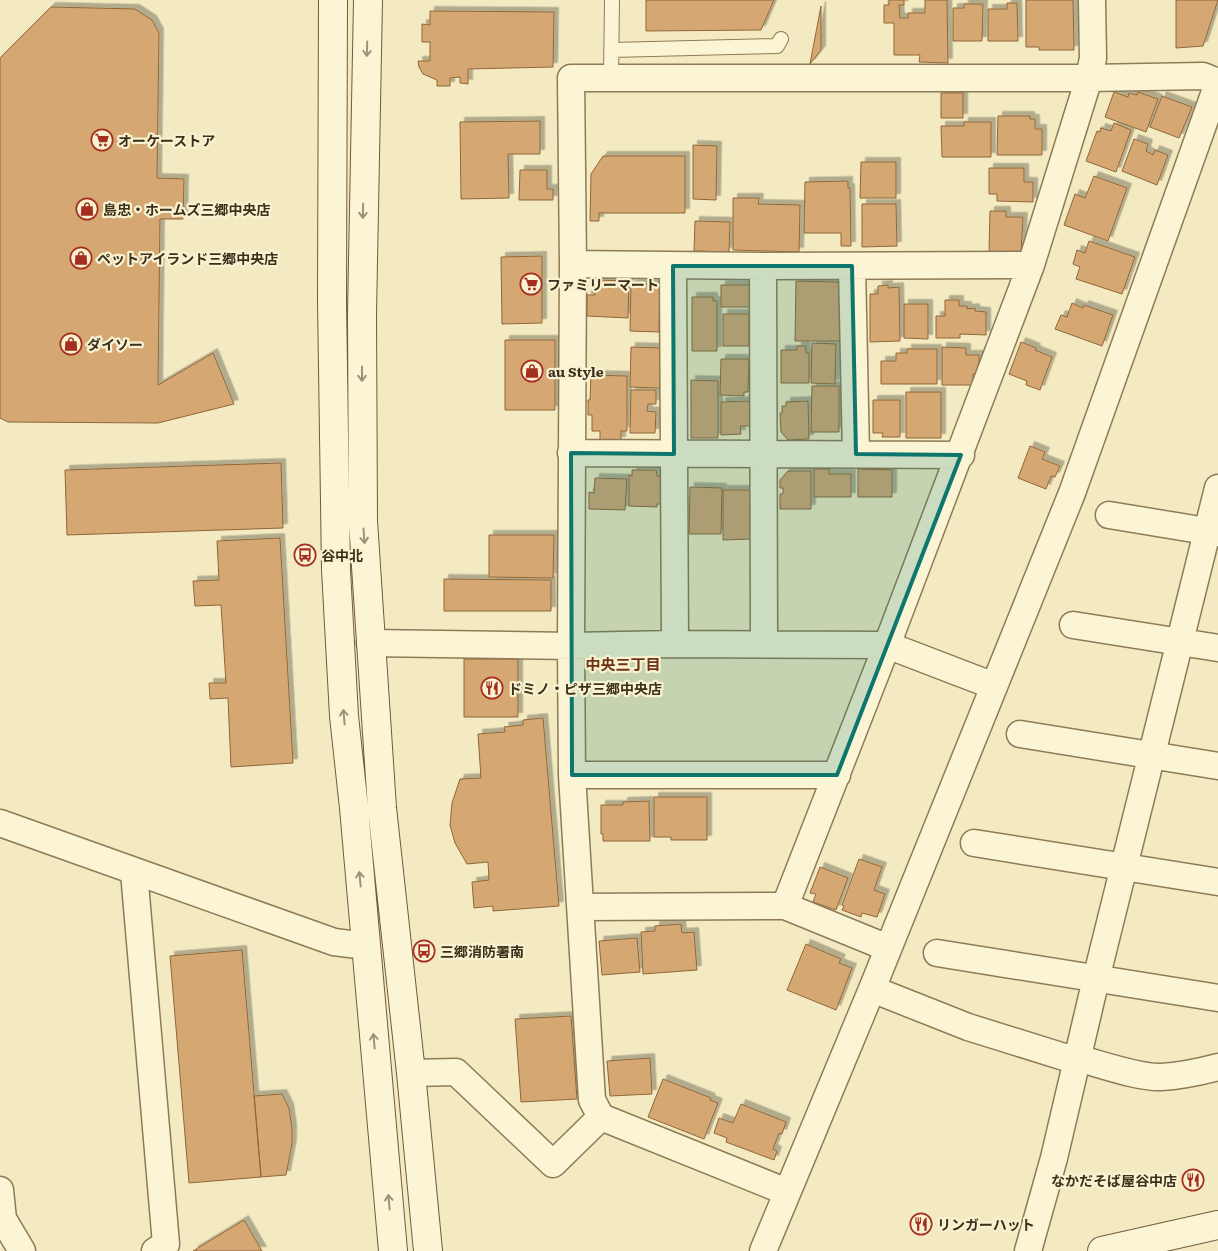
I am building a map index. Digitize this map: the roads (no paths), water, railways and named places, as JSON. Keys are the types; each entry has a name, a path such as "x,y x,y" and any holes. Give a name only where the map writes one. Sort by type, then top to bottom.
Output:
{"street":[{"path":"333,0 332,309 336,570 344,716 393,1251"},
{"path":"368,0 362,333 363,521 382,808 428,1251"},
{"path":"785,906 888,645 1031,265 1089,78 1093,58 1092,0"},
{"path":"762,1251 787,1192 882,993 888,948 1072,493 1218,83 1203,76 1089,78 571,78 572,775 592,1100 601,1117 787,1192"},
{"path":"572,264 673,266 1031,265"},
{"path":"673,266 675,644"},
{"path":"763,266 764,644"},
{"path":"852,266 856,454"},
{"path":"571,453 960,455"},
{"path":"1028,1251 1054,1158 1151,755 1180,642 1212,532 1218,488"},
{"path":"1109,515 1212,532"},
{"path":"1073,625 1218,648"},
{"path":"370,643 571,646 675,644 888,645 994,686"},
{"path":"1020,734 1218,766"},
{"path":"572,775 837,775"},
{"path":"0,823 334,942 366,946"},
{"path":"974,843 1218,882"},
{"path":"134,872 166,1244 155,1251"},
{"path":"581,907 785,906 888,948"},
{"path":"937,953 1218,998"},
{"path":"882,993 968,1027 1077,1060 1133,1073 1159,1077 1191,1074 1218,1067"},
{"path":"411,1073 456,1072 553,1164 601,1117"},
{"path":"0,1190 3,1219 22,1251"},
{"path":"1102,1251 1218,1225"}],"lane":[{"path":"611,78 612,0"},
{"path":"612,50 777,46 781,40"}],"place":[{"name":"オーケーストア","path":"102,140"},
{"name":"島忠・ホームズ三郷中央店","path":"87,209"},
{"name":"ペットアイランド三郷中央店","path":"81,258"},
{"name":"ファミリーマート","path":"531,284"},
{"name":"ダイソー","path":"71,344"},
{"name":"au Style","path":"532,371"},
{"name":"谷中北","path":"305,555"},
{"name":"ドミノ・ピザ三郷中央店","path":"492,688"},
{"name":"三郷消防署南","path":"424,951"},
{"name":"なかだそば屋谷中店","path":"1193,1180"},
{"name":"リンガーハット","path":"921,1224"}],"district":[{"name":"中央三丁目","path":"623,663"}]}
